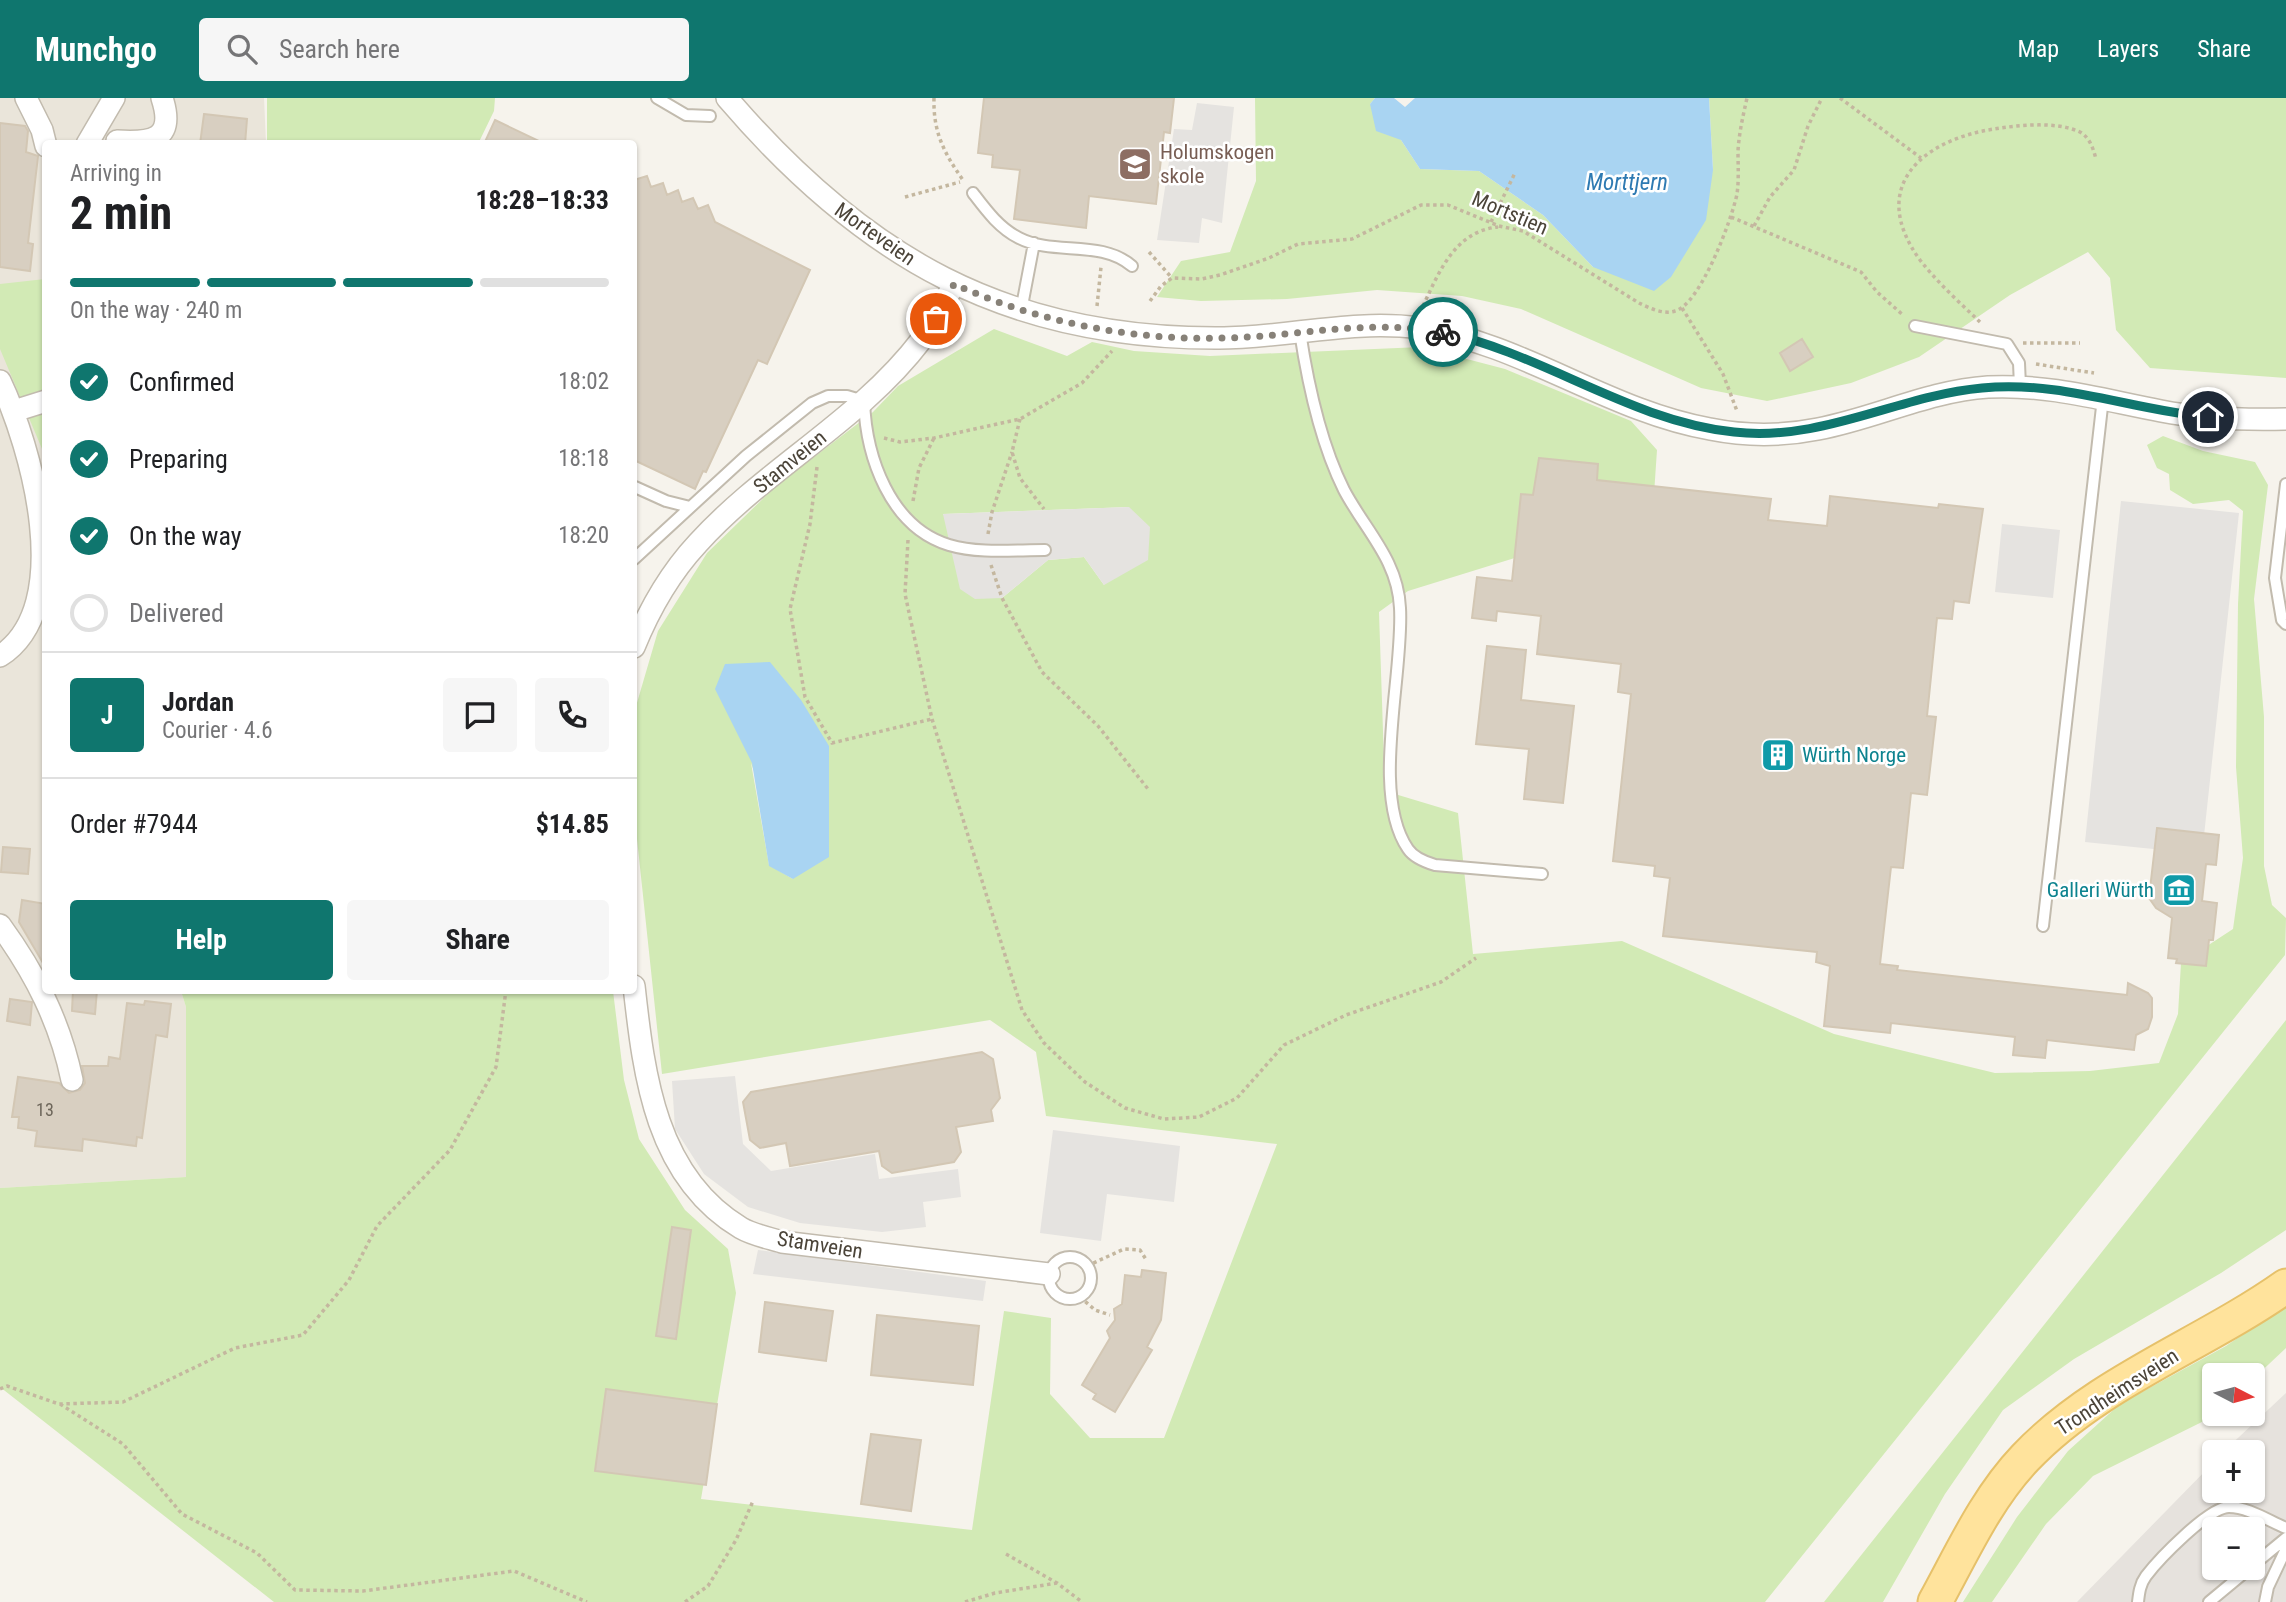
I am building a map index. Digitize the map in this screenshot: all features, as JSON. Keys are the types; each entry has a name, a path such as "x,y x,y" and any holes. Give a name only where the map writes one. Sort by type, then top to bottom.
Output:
{"main road":[{"name":"Trondheimsveien","path":"1935,1602 1993,1499 2039,1445 2095,1402 2286,1286"}],"street":[{"path":"26,98 44,140"},
{"path":"89,140 114,98"},
{"path":"149,140 159,136 165,118 162,98"},
{"name":"Morteveien","path":"727,98 779,157 828,201 882,242 954,284 1021,311 1079,325 1197,338 1380,325 1446,333 1497,348 1669,418 1712,430 1745,433 1774,434 1818,429 1937,394 2020,386 2057,389 2185,415 2286,419"},
{"name":"Stamveien","path":"637,639 670,579 698,543 737,506 864,401 921,340 936,319 954,284"},
{"path":"0,381 14,411 29,459 40,517 42,559 30,617 18,641 0,656"},
{"path":"14,411 42,402"},
{"path":"0,925 42,990"},
{"path":"44,994 62,1038 72,1080"},
{"name":"Stamveien","path":"635,994 640,1045 655,1115 677,1165 708,1205 743,1229 782,1242 1049,1274"}],"lane":[{"path":"657,98 686,115 710,116"},
{"path":"973,193 1001,226 1021,240 1102,251 1116,255 1132,266"},
{"path":"1021,311 1034,243"},
{"path":"1915,326 2003,342 2019,363 2020,386"},
{"path":"1300,332 1310,387 1334,463 1356,511 1387,556 1399,593 1400,629 1390,786 1398,828 1408,850 1418,859 1435,865 1542,874"},
{"path":"637,556 746,456 813,403 828,396 847,396 864,401 866,435 883,483 909,522 922,533 949,545 986,550 1045,550"},
{"path":"2043,926 2103,398"},
{"path":"2286,484 2275,578 2281,620 2286,624"},
{"path":"637,488 666,501 690,507"},
{"path":"1069,1256 1079,1259 1087,1266 1091,1283 1080,1297 1068,1300 1057,1296 1049,1286 1052,1265 1069,1256"},
{"path":"2138,1602 2145,1577 2204,1517 2219,1508 2231,1506 2286,1528"},
{"path":"2265,1555 2286,1538"},
{"path":"2265,1602 2268,1587 2286,1549"},
{"path":"2209,1602 2235,1580"}],"path":[{"path":"934,98 933,120 937,136 973,193"},
{"path":"1737,411 1723,374 1682,308 1696,291 1731,217 1738,190 1738,149 1747,98"},
{"path":"1754,226 1770,197 1794,170 1808,127 1822,98"},
{"path":"1840,98 1921,158"},
{"path":"2080,343 2003,342 1920,260 1903,228 1899,198 1913,165 1933,148 1963,135 2033,125 2078,131 2090,142 2096,159"},
{"path":"1491,222 1515,173"},
{"path":"905,197 964,181"},
{"name":"Mortstien","path":"1172,278 1211,277 1269,258 1298,244 1352,239 1421,205 1448,205 1499,226 1522,231 1651,309 1673,312 1682,308"},
{"path":"1731,217 1861,272 1877,292 1915,326"},
{"path":"1423,306 1437,277 1459,244 1473,232 1499,226"},
{"path":"1097,306 1102,251"},
{"path":"1149,252 1172,278 1161,286 1150,301"},
{"path":"1086,304 1105,308"},
{"path":"1411,305 1436,309"},
{"path":"866,435 901,442 934,438 1020,419 1082,383 1114,349"},
{"path":"2019,363 2095,373"},
{"path":"1727,409 1746,412"},
{"path":"1020,419 992,512 986,550 1002,598 1042,672 1098,726 1148,789"},
{"path":"821,438 810,524 790,608 805,697 832,743 932,719"},
{"path":"934,438 919,468 909,522 905,594 932,719 1022,1010 1044,1043 1085,1082 1125,1108 1164,1119 1199,1117 1237,1098 1284,1045 1346,1015 1441,982 1475,958"},
{"path":"1012,452 1020,478 1044,509"},
{"path":"59,1404 123,1402 235,1348 303,1335 349,1280 377,1226 450,1150 496,1067 505,994"},
{"path":"1087,1266 1124,1249 1140,1250 1147,1261"},
{"path":"1080,1297 1095,1310 1110,1315"},
{"path":"0,1389 7,1386 59,1404 123,1444 182,1514 257,1553 295,1590 363,1591 514,1571 587,1602"},
{"path":"685,1602 708,1586 736,1540 753,1502"},
{"path":"1006,1554 1057,1583 1082,1602"},
{"path":"965,1602 995,1593 1057,1583"}],"shaded area":[{"path":"0,98 264,98 266,140 42,140 42,994 182,994 186,1007 186,1177 0,1188"},
{"path":"1197,103 1234,107 1222,223 1202,218 1199,243 1157,240 1174,129 1192,130"},
{"path":"2121,501 2239,513 2202,854 2085,842"},
{"path":"1129,507 1150,527 1148,560 1104,585 1084,557 1048,560 1002,598 975,599 960,589 943,514"},
{"path":"2002,524 2060,530 2053,598 1995,592"},
{"path":"735,1076 743,1144 771,1171 875,1154 879,1179 958,1169 961,1197 923,1202 926,1227 882,1232 800,1223 748,1207 704,1174 675,1129 672,1081"},
{"path":"1053,1130 1180,1146 1174,1202 1107,1194 1101,1241 1040,1233"},
{"path":"758,1250 986,1281 983,1301 753,1274"},
{"path":"2286,1393 2286,1602 2077,1602 2202,1474 2202,1503 2265,1503 2265,1440 2236,1440 2251,1426 2265,1426 2265,1413"}],"green space":[{"path":"267,98 495,98 494,111 480,140 267,140"},
{"path":"1255,98 1375,98 1370,104 1401,140 1420,169 1479,171 1543,215 1593,267 1713,170 1709,98 2286,98 2286,378 2150,368 2116,330 2110,278 2088,252 2010,295 1919,357 1851,383 1767,401 1701,388 1521,309 1462,296 1377,290 1287,299 1201,301 1157,297 1181,261 1230,252 1256,181"},
{"path":"42,279 42,449 0,349 0,284"},
{"path":"994,329 1067,356 1092,342 1134,351 1210,356 1421,347 1505,369 1631,421 1657,450 1653,509 1638,520 1408,591 1379,612 1385,791 1458,813 1473,954 1622,941 1834,1034 1995,1073 2090,1071 2159,1063 2178,1014 2181,963 2233,929 2243,858 2236,767 2238,604 2243,511 2229,500 2193,504 2170,490 2169,474 2157,468 2147,445 2163,436 2203,451 2255,462 2268,485 2254,599 2264,717 2264,866 2272,905 2286,918 2285,955 1765,1602 274,1602 0,1387 0,1188 186,1177 186,1007 182,994 613,994 624,1080 639,1139 685,1210 728,1249 736,1293 701,1499 972,1530 1004,1311 1051,1318 1050,1394 1090,1438 1164,1438 1277,1144 1046,1116 1036,1052 990,1020 662,1074 637,839 637,703 658,631 707,553 776,486 873,412 898,386","holes":["1129,507 1104,585 1084,557 1048,560 1002,598 943,514","751,763 793,879 769,865"]},
{"path":"2286,1020 2286,1230 2221,1273 2074,1359 2003,1410 1945,1494 1883,1602 1824,1602"},
{"path":"2286,1305 2286,1348 2265,1368 2265,1363 2202,1363 2202,1422 2093,1476 2046,1524 1992,1602 1963,1602 2017,1517 2068,1451 2120,1404 2226,1346"}],"water":[{"name":"Morttjern","path":"1375,98 1394,98 1405,107 1415,98 1709,98 1713,170 1706,220 1671,277 1654,291 1593,267 1543,215 1479,171 1420,169 1401,140 1376,131 1370,104"},
{"path":"770,662 801,700 829,746 829,857 793,879 769,866 752,763 715,689 725,664"}],"building":[{"name":"Holumskogen skole","path":"984,98 1174,98 1170,133 1164,132 1156,204 1089,196 1086,228 1014,219 1020,170 992,167 993,155 978,153"},
{"path":"204,114 247,119 245,140 201,140"},
{"path":"495,120 537,140 486,140"},
{"path":"0,123 25,126 28,131 26,152 38,156 28,243 33,244 30,271 0,267"},
{"path":"647,176 651,187 663,183 667,195 678,190 682,202 693,198 698,209 708,205 715,222 810,270 767,364 758,360 706,472 703,471 695,489 637,461 637,179"},
{"path":"1802,339 1813,357 1790,371 1780,353"},
{"name":"Würth Norge","path":"1539,458 1598,464 1597,480 1771,499 1768,520 1827,526 1830,496 1938,508 1939,504 1983,509 1969,603 1954,601 1952,619 1937,618 1927,716 1936,717 1927,795 1911,793 1903,868 1891,867 1880,964 1898,966 1897,970 2127,995 2128,983 2148,993 2152,998 2152,1017 2148,1029 2136,1035 2134,1050 2047,1040 2045,1058 2013,1055 2015,1037 1891,1023 1890,1033 1824,1026 1830,966 1816,962 1817,952 1663,936 1670,878 1654,876 1655,866 1613,861 1631,694 1618,692 1621,664 1537,654 1541,616 1497,611 1496,621 1472,618 1477,577 1512,581 1521,494 1533,495"},
{"path":"1487,646 1526,650 1521,700 1574,706 1563,803 1524,799 1529,749 1476,744"},
{"path":"2157,828 2219,835 2216,865 2206,864 2202,901 2217,903 2213,940 2209,940 2206,966 2176,963 2177,959 2168,958 2172,918 2156,908 2149,898"},
{"path":"3,847 30,849 28,874 1,872"},
{"path":"22,900 42,903 42,961 19,922"},
{"path":"73,994 97,994 95,1014 72,1011"},
{"path":"10,999 32,1002 30,1025 7,1021"},
{"path":"145,1001 171,1004 167,1037 156,1035 142,1138 137,1137 136,1146 83,1139 82,1151 35,1146 37,1131 18,1128 19,1117 12,1117 18,1077 59,1083 69,1093 80,1090 85,1083 82,1066 108,1066 109,1057 120,1059 127,1003 144,1005"},
{"path":"982,1052 993,1059 1000,1098 991,1110 993,1121 956,1127 961,1152 954,1162 892,1173 882,1166 879,1151 790,1166 786,1143 760,1148 750,1140 743,1102 751,1092"},
{"path":"672,1227 691,1230 676,1339 656,1336"},
{"path":"1142,1270 1166,1273 1161,1320 1147,1347 1152,1350 1115,1412 1093,1399 1096,1394 1082,1385 1110,1338 1107,1331 1115,1320 1114,1309 1122,1304 1125,1275 1141,1277"},
{"path":"765,1302 833,1311 826,1361 759,1352"},
{"path":"877,1315 979,1326 973,1385 871,1375"},
{"path":"606,1389 717,1404 706,1485 595,1471"},
{"path":"871,1434 921,1440 911,1511 861,1504"}],"way so far":[{"path":"936,319 954,284 1000,304 1049,318 1079,325 1171,336 1252,337 1380,325 1443,332"}],"place":[{"name":"Holumskogen skole","path":"1135,164"},
{"name":"Würth Norge","path":"1778,755"},
{"name":"Galleri Würth","path":"2179,890"}],"route":[{"path":"1443,332 1497,348 1669,418 1712,430 1737,433 1774,434 1818,429 1937,394 1987,387 2057,389 2162,411 2208,417"}]}
